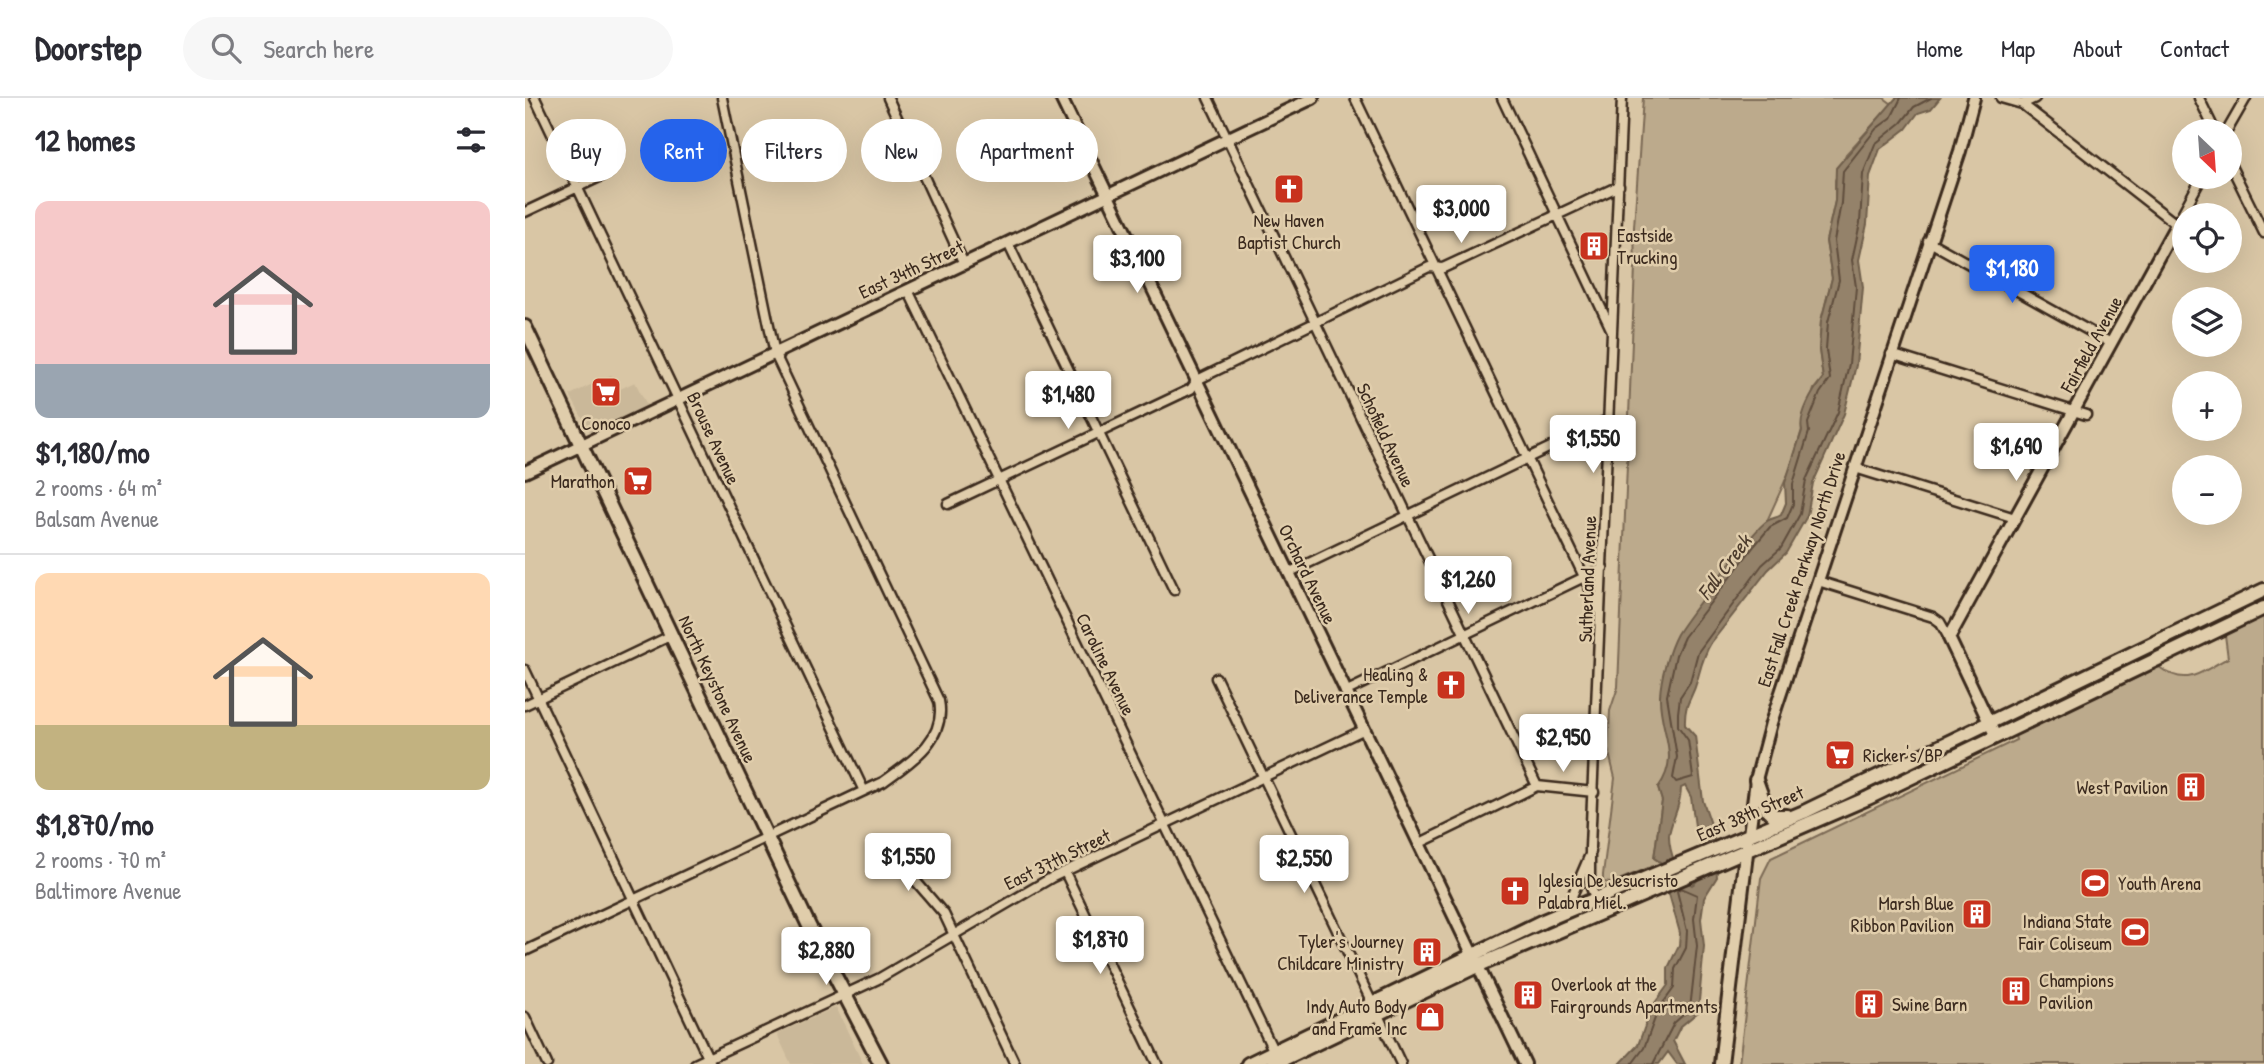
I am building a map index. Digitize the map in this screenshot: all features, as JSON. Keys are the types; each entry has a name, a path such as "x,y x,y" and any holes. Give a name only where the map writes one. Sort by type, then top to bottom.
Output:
{"main road":[{"name":"Orchard Avenue","path":"1061,98 1525,1064"},
{"name":"East 34th Street","path":"525,472 1313,98"},
{"name":"East Fall Creek Parkway North Drive","path":"1721,1064 1756,780 1771,723 1928,241 1960,151 1974,98"},
{"name":"Fairfield Avenue","path":"1949,638 2172,232"},
{"name":"North Keystone Avenue","path":"525,327 767,837 881,1064"},
{"name":"East 38th Street","path":"1248,1064 1277,1060 1564,913 1804,812 2264,590"},
{"name":"East 38th Street","path":"1474,961 1618,908 1747,852 1996,737 2264,608"},
{"path":"1949,638 1996,737"},
{"path":"1756,780 1766,808 1774,816 1804,812"}],"street":[{"name":"Brouse Avenue","path":"535,98 864,791"},
{"path":"525,951 883,782 923,752 937,721 939,701 775,354 722,98"},
{"path":"888,98 964,264"},
{"name":"Schofield Avenue","path":"1208,98 1537,786"},
{"path":"1355,98 1602,613"},
{"path":"1501,98 1613,332"},
{"name":"Sutherland Avenue","path":"1596,900 1590,885 1591,852 1622,98"},
{"path":"2001,98 2022,104 2172,222"},
{"path":"2022,104 2035,98"},
{"path":"2199,98 2209,119"},
{"path":"2234,119 2246,98"},
{"path":"525,212 588,182"},
{"path":"948,505 1191,388 1196,382 1314,321 1429,268 1443,268 1619,186"},
{"path":"2242,188 2264,233"},
{"path":"1928,241 2111,343"},
{"path":"1008,243 1174,590"},
{"name":"Caroline Avenue","path":"908,290 1277,1060"},
{"path":"1891,354 2086,415"},
{"path":"1288,573 1609,419"},
{"path":"1855,468 2015,519"},
{"path":"1345,692 1603,568"},
{"path":"1818,581 1933,617 1941,622 1949,638"},
{"path":"2185,628 2192,642"},
{"path":"525,705 672,635"},
{"path":"525,670 709,1061"},
{"path":"1216,678 1401,1064"},
{"name":"East 37th Street","path":"695,1064 709,1061 906,964 1008,900 1363,730"},
{"path":"1418,844 1537,786 1594,792"},
{"path":"888,841 901,864 940,908 1016,1064"},
{"name":"Sutherland Avenue","path":"1564,913 1591,852"},
{"path":"1065,872 1157,1064"},
{"path":"525,1017 547,1064"}],"shaded area":[{"path":"1643,98 1884,98 1892,104 1846,154 1835,180 1835,201 1826,241 1832,278 1821,321 1819,350 1823,378 1814,389 1790,470 1767,521 1678,634 1660,695 1671,758 1667,775 1658,788 1662,801 1654,858 1661,863 1611,883 1603,882 1615,778 1608,749 1610,711 1618,687 1635,267 1634,227"},
{"path":"611,375 618,390 635,382 648,407 591,434 570,395"},
{"path":"2264,616 2264,1064 1739,1064 1761,878 1771,858 2016,740 2015,736 2159,667 2178,676 2202,673 2228,658 2225,635"},
{"path":"836,1007 863,1064 791,1064 777,1034"}],"water":[{"name":"Fall Creek","path":"1896,98 1940,98 1931,109 1918,113 1906,129 1880,149 1870,176 1867,224 1859,260 1863,287 1856,365 1844,414 1813,483 1807,516 1786,553 1768,570 1711,643 1687,706 1685,725 1695,736 1703,801 1713,830 1717,877 1704,898 1701,919 1704,946 1698,1012 1680,1027 1673,1041 1685,1064 1677,1064 1668,1052 1659,1064 1620,1064 1638,1045 1652,1007 1668,985 1668,968 1679,945 1680,933 1660,862 1654,858 1662,801 1658,788 1665,776 1669,753 1660,696 1663,673 1674,641 1683,625 1749,540 1767,521 1781,515 1786,503 1785,483 1802,431 1804,411 1823,378 1819,350 1821,321 1832,278 1826,241 1835,201 1836,168","holes":["1685,786 1691,797 1696,833 1708,839 1700,877 1692,885 1675,864 1669,836 1681,788"]}],"place":[{"name":"New Haven Baptist Church","path":"1289,189"},
{"name":"Eastside Trucking","path":"1594,246"},
{"name":"Conoco","path":"606,392"},
{"name":"Marathon","path":"638,481"},
{"name":"Healing & Deliverance Temple","path":"1451,685"},
{"name":"Ricker's/BP","path":"1840,755"},
{"name":"West Pavilion","path":"2191,787"},
{"name":"Youth Arena","path":"2095,883"},
{"name":"Iglesia De Jesucristo Palabra Miel.","path":"1515,891"},
{"name":"Marsh Blue Ribbon Pavilion","path":"1977,914"},
{"name":"Indiana State Fair Coliseum","path":"2135,932"},
{"name":"Tyler's Journey Childcare Ministry","path":"1427,952"},
{"name":"Champions Pavilion","path":"2016,991"},
{"name":"Overlook at the Fairgrounds Apartments","path":"1528,995"},
{"name":"Swine Barn","path":"1869,1004"},
{"name":"Indy Auto Body and Frame Inc","path":"1430,1017"}]}
